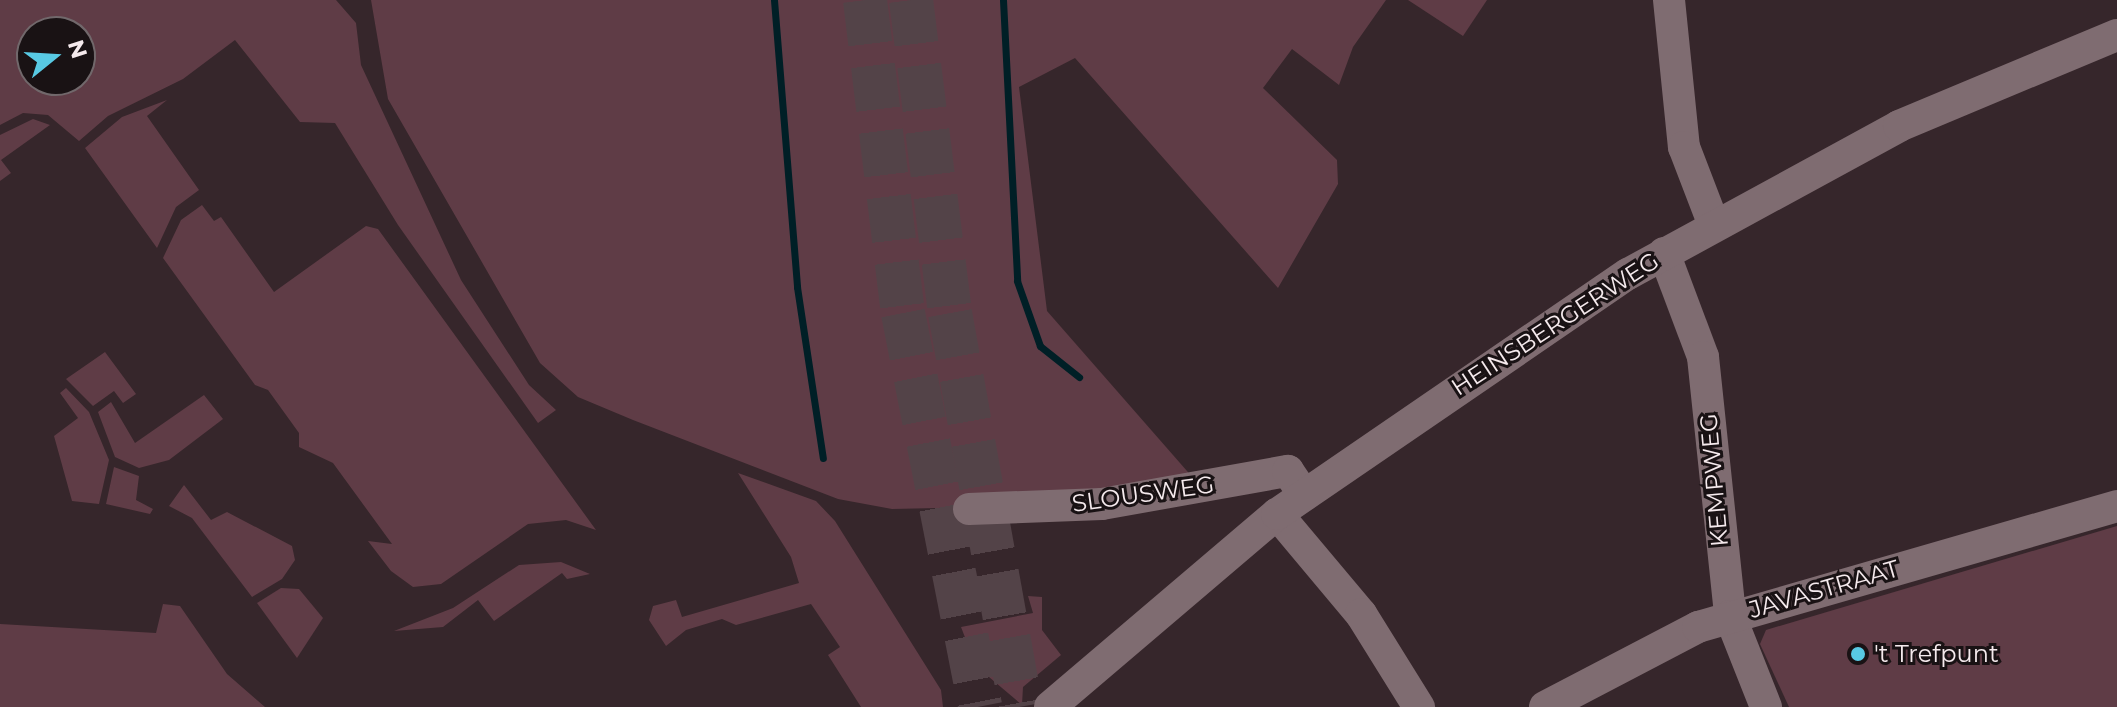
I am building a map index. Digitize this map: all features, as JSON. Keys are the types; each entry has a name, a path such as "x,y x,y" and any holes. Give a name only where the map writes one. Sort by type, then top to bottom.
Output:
{"street":[{"path":"1669,0 1684,147 1714,225"},
{"name":"HEINSBERGERWEG","path":"1050,707 1277,514 1528,338 1664,253 1899,126 2117,35"},
{"name":"KEMPWEG","path":"1664,253 1703,357 1730,616 1766,707"},
{"name":"SLOUSWEG","path":"969,509 1102,504 1288,471 1304,495"},
{"name":"JAVASTRAAT","path":"1545,707 1631,658 1730,616 2117,506"},
{"path":"1277,514 1361,614 1419,707"}],"shaded area":[{"path":"0,0 336,0 356,23 361,65 461,280 529,385 556,410 538,423 398,225 335,123 300,122 235,40 183,79 108,116 79,141 48,115 23,113 0,125"},
{"path":"371,0 1386,0 1353,47 1339,85 1292,49 1263,88 1337,160 1338,184 1278,288 1075,58 1019,87 1047,311 1194,479 1028,506 892,509 838,499 633,420 578,397 540,363 388,99"},
{"path":"1408,0 1487,0 1463,36"},
{"path":"167,100 147,116 199,190 176,207 157,248 85,148 122,117"},
{"path":"33,119 50,125 1,160 11,173 0,181 0,135"},
{"path":"202,205 214,221 221,217 274,292 366,226 378,229 596,530 566,520 528,524 441,584 413,587 391,571 368,541 392,544 333,463 299,447 299,433 268,390 255,385 163,258 181,220"},
{"path":"105,352 136,394 123,403 114,391 93,406 66,379"},
{"path":"66,388 89,412 109,460 99,504 72,501 54,436 78,418 60,393"},
{"path":"204,395 223,419 169,460 139,468 115,457 98,412 111,402 135,443"},
{"path":"114,467 139,476 136,500 153,509 150,514 106,504"},
{"path":"738,473 816,501 835,521 941,690 943,707 861,707 828,655 840,647 811,604 736,625 722,619 686,630 666,646 649,620 653,606 676,600 682,617 799,583 791,557"},
{"path":"184,485 211,520 227,512 292,546 295,560 282,579 252,597 192,518 169,506"},
{"path":"2117,526 2117,707 1789,707 1760,644 1766,630"},
{"path":"561,562 590,574 567,579 562,573 494,621 478,600 443,627 394,631 453,608 519,565"},
{"path":"281,588 299,589 323,618 297,658 257,603"},
{"path":"1028,596 1042,597 1042,630 1061,655 1023,687 1022,705 976,666 961,627 1033,613"},
{"path":"163,604 180,606 227,674 265,707 0,707 0,624 156,633"}],"waterway":[{"path":"774,0 797,287 823,458"},
{"path":"1003,0 1017,281 1040,346 1079,377"}],"tunnel":[{"path":"865,0 903,313 980,707"},
{"path":"911,0 950,313 1021,707"}],"place":[{"name":"'t Trefpunt","path":"1858,654"}]}
